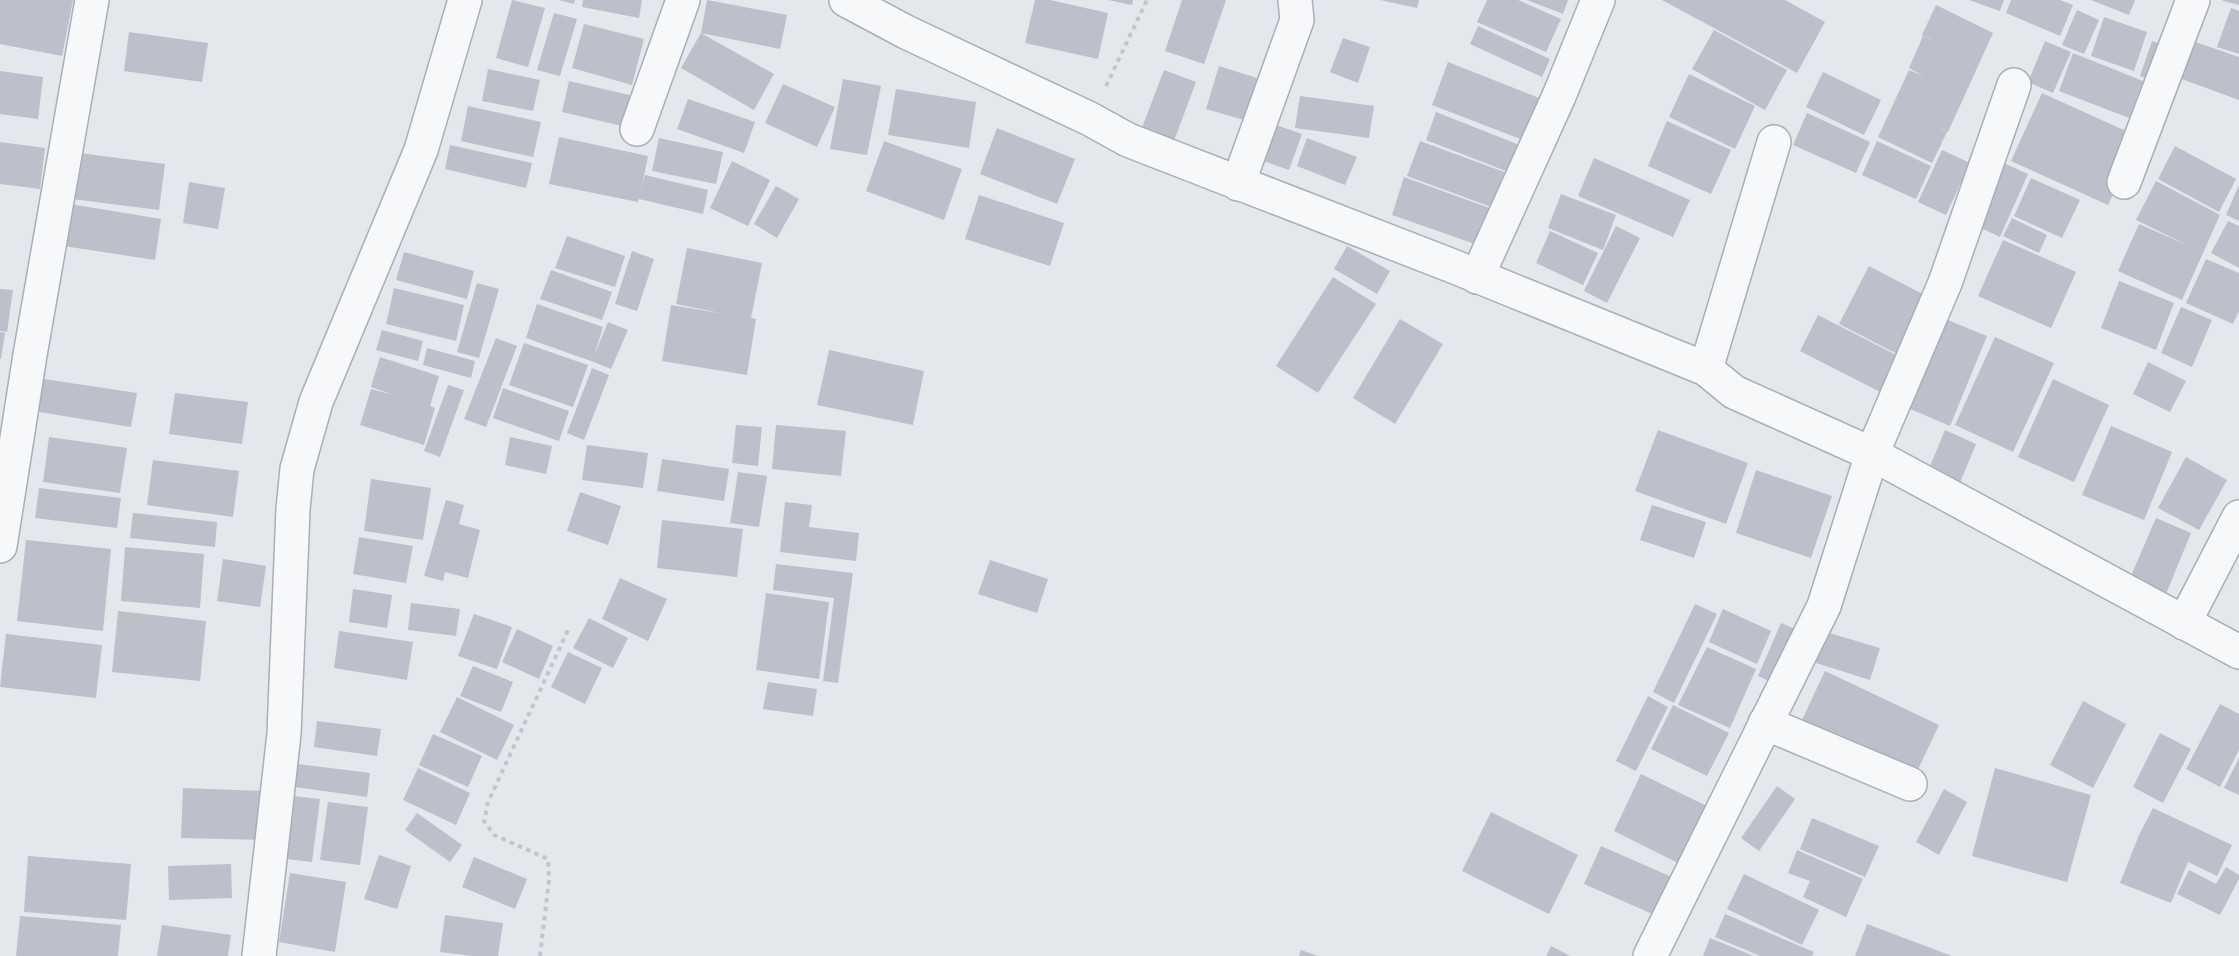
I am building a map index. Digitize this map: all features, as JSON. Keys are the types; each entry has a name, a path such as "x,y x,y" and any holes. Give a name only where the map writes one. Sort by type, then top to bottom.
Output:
{"street":[{"path":"0,546 30,355 92,0"},
{"path":"259,956 284,734 293,509 297,469 316,402 421,150 465,0"},
{"path":"637,129 683,0"},
{"path":"846,0 906,32 1090,119 1128,140 1706,369 1734,392 1872,454 2239,652"},
{"path":"1238,184 1297,20 1295,0"},
{"path":"1477,277 1559,96 1598,0"},
{"path":"2124,182 2193,0"},
{"path":"1650,956 1824,606 1872,454 1945,283 2014,85"},
{"path":"1706,369 1774,142"},
{"path":"2184,622 2239,517"},
{"path":"1766,723 1910,783"}],"path":[{"path":"1090,119 1147,0"},
{"path":"540,956 549,880 548,859 494,835 484,821 488,802 569,628"}],"building":[{"path":"0,0 73,0 62,56 0,44"},
{"path":"512,0 545,8 528,67 496,58"},
{"path":"559,0 575,0 574,4"},
{"path":"583,0 642,0 639,18 582,7"},
{"path":"707,0 787,15 780,49 701,33"},
{"path":"1035,0 1050,0 1108,13 1098,59 1025,43"},
{"path":"1108,0 1133,0 1132,5"},
{"path":"1182,0 1226,0 1204,64 1165,51"},
{"path":"1380,0 1419,0 1417,8"},
{"path":"1487,0 1518,0 1561,19 1546,52 1477,22"},
{"path":"1527,0 1568,0 1563,14"},
{"path":"1662,0 1785,0 1825,22 1797,73"},
{"path":"1969,0 2004,0 2000,11"},
{"path":"2011,0 2060,0 2073,5 2060,36 2006,13"},
{"path":"2091,0 2135,0 2129,15"},
{"path":"2223,0 2239,0 2239,5 2223,1"},
{"path":"1936,5 1993,33 1948,132 1928,123 1947,132 1932,163 1878,137 1909,70 1924,76 1909,68 1923,36 1937,42 1922,35"},
{"path":"2231,8 2239,11 2239,54 2217,47"},
{"path":"2077,10 2099,20 2084,54 2062,45"},
{"path":"554,13 577,19 560,76 537,70"},
{"path":"2104,17 2147,32 2134,71 2091,56"},
{"path":"584,24 644,39 632,85 572,68"},
{"path":"1478,26 1550,59 1542,77 1470,44"},
{"path":"1714,30 1787,70 1765,110 1692,69"},
{"path":"129,32 208,43 202,82 124,71"},
{"path":"701,33 774,74 754,110 681,68"},
{"path":"2181,37 2239,57 2239,100 2168,74"},
{"path":"1343,38 1370,47 1358,83 1330,72"},
{"path":"2045,41 2071,52 2053,93 2028,82"},
{"path":"2152,41 2170,47 2157,83 2140,76"},
{"path":"2073,53 2143,81 2129,118 2059,91"},
{"path":"1448,62 1539,98 1523,140 1432,105"},
{"path":"1219,66 1257,78 1244,120 1206,109"},
{"path":"488,69 540,80 533,111 482,101"},
{"path":"1164,70 1196,82 1172,146 1140,133"},
{"path":"0,71 43,77 38,119 0,114"},
{"path":"1823,72 1881,100 1864,135 1806,107"},
{"path":"1689,74 1755,106 1735,149 1669,117"},
{"path":"843,79 881,86 867,155 830,149"},
{"path":"569,81 638,97 631,128 562,112"},
{"path":"783,84 835,107 817,147 765,123"},
{"path":"896,89 976,102 969,148 888,135"},
{"path":"2042,93 2139,137 2108,205 2011,161"},
{"path":"1300,96 1374,106 1369,138 1295,128"},
{"path":"688,99 755,122 744,153 677,129"},
{"path":"468,106 541,122 533,157 461,141"},
{"path":"1436,112 1522,146 1511,173 1426,140"},
{"path":"1807,113 1870,142 1856,173 1793,145"},
{"path":"1667,121 1731,150 1711,194 1648,166"},
{"path":"1270,123 1302,134 1289,170 1258,159"},
{"path":"997,128 1075,159 1057,204 980,174"},
{"path":"559,137 648,156 641,191 645,175 708,190 703,214 639,199 638,202 549,184"},
{"path":"659,138 723,152 716,184 652,171"},
{"path":"1307,138 1357,157 1345,185 1297,166"},
{"path":"884,141 962,169 944,220 866,191"},
{"path":"1420,141 1507,173 1494,208 1407,176"},
{"path":"1877,141 1931,166 1916,199 1862,175"},
{"path":"0,142 45,148 40,189 0,184"},
{"path":"450,145 532,163 526,188 445,169"},
{"path":"2175,146 2236,179 2219,212 2158,179"},
{"path":"1942,150 1970,163 1946,215 1918,202"},
{"path":"79,153 165,164 159,210 72,199"},
{"path":"1594,158 1690,200 1673,237 1578,196"},
{"path":"732,161 770,180 748,226 710,208"},
{"path":"1999,161 2028,174 2000,237 1971,223"},
{"path":"1404,177 1492,209 1478,245 1392,215"},
{"path":"2031,178 2080,200 2062,238 2014,216"},
{"path":"2156,181 2220,215 2182,300 2118,271 2139,224 2189,246 2136,220"},
{"path":"189,182 225,188 218,229 183,223"},
{"path":"2239,185 2239,221 2226,215"},
{"path":"776,186 799,199 777,238 754,224"},
{"path":"1561,194 1616,215 1603,250 1548,228"},
{"path":"979,195 1064,223 1050,266 965,239"},
{"path":"64,203 161,219 155,260 57,245"},
{"path":"2012,218 2047,235 2039,253 2003,236"},
{"path":"2228,221 2239,226 2239,268 2211,253"},
{"path":"1616,226 1640,238 1607,303 1584,291"},
{"path":"1550,231 1598,253 1583,285 1536,263"},
{"path":"567,236 625,256 615,287 555,268"},
{"path":"2003,240 2076,272 2051,328 1978,296"},
{"path":"1347,246 1390,271 1377,294 1334,269"},
{"path":"687,248 762,263 751,318 756,319 747,375 662,361 671,305 725,314 676,304"},
{"path":"632,251 654,259 637,311 615,304"},
{"path":"404,252 474,271 467,299 396,280"},
{"path":"2206,259 2239,273 2239,311 2233,324 2186,303"},
{"path":"1869,266 1934,300 1905,358 1839,324"},
{"path":"551,270 612,292 602,320 540,299"},
{"path":"1333,277 1376,304 1318,393 1276,366"},
{"path":"2119,281 2174,303 2156,350 2101,328"},
{"path":"477,283 499,289 479,358 457,352"},
{"path":"394,288 464,305 456,341 386,324"},
{"path":"0,289 13,290 7,332 0,331"},
{"path":"537,304 603,327 594,356 608,322 628,330 611,369 526,338"},
{"path":"2181,307 2212,320 2192,367 2161,353"},
{"path":"1818,315 1906,360 1888,396 1800,351"},
{"path":"1400,319 1443,344 1395,424 1353,398"},
{"path":"1945,319 1987,336 1950,426 1908,408"},
{"path":"382,330 423,341 418,361 376,350"},
{"path":"0,332 5,333 1,359 0,359"},
{"path":"1995,337 2054,363 2013,452 1955,425"},
{"path":"496,338 517,346 486,427 464,419"},
{"path":"524,343 588,365 573,407 509,385"},
{"path":"427,348 475,361 471,378 423,365"},
{"path":"829,350 924,371 913,425 817,405"},
{"path":"380,357 439,376 430,406 435,408 424,445 360,425 371,389 394,395 371,387"},
{"path":"2148,362 2186,381 2170,412 2133,394"},
{"path":"592,368 609,375 584,440 567,433"},
{"path":"37,378 137,393 131,427 33,411"},
{"path":"2053,379 2109,405 2074,482 2018,457"},
{"path":"448,385 464,390 440,457 424,451"},
{"path":"503,388 569,411 559,441 493,418"},
{"path":"175,393 248,402 242,444 169,434"},
{"path":"736,425 762,427 758,466 732,463"},
{"path":"776,425 846,431 841,476 772,469"},
{"path":"2111,426 2172,452 2144,520 2082,495"},
{"path":"1658,430 1748,463 1726,524 1635,491"},
{"path":"1945,430 1976,444 1959,485 1928,471"},
{"path":"49,437 127,448 120,493 43,482"},
{"path":"510,437 552,446 546,474 505,465"},
{"path":"587,445 648,453 643,488 582,480"},
{"path":"2186,457 2227,480 2199,530 2158,508"},
{"path":"662,459 729,469 724,501 657,491"},
{"path":"153,460 239,471 233,517 147,505"},
{"path":"1756,470 1832,496 1811,558 1736,533"},
{"path":"738,472 767,476 759,527 730,523"},
{"path":"371,479 431,488 423,540 364,531"},
{"path":"39,488 121,498 117,528 35,518"},
{"path":"580,492 621,506 608,545 567,531"},
{"path":"446,500 464,505 459,524 480,530 468,578 445,572 443,581 424,576"},
{"path":"785,502 812,505 809,527 859,533 856,561 780,552"},
{"path":"1652,505 1706,522 1694,558 1640,540"},
{"path":"133,513 217,522 215,547 130,538"},
{"path":"2156,518 2191,533 2166,594 2130,578"},
{"path":"662,520 743,529 737,577 657,568"},
{"path":"359,537 413,546 406,583 353,574"},
{"path":"26,540 111,549 103,631 17,621"},
{"path":"125,547 204,554 200,608 121,601"},
{"path":"223,559 266,566 260,607 217,601"},
{"path":"990,560 1048,579 1037,613 978,594"},
{"path":"776,564 853,573 838,683 823,681 834,598 773,590"},
{"path":"620,578 667,599 648,641 602,619"},
{"path":"353,589 392,595 387,628 349,622"},
{"path":"766,593 829,602 819,679 756,670"},
{"path":"411,603 460,609 456,636 408,630"},
{"path":"1695,604 1717,614 1674,703 1653,692"},
{"path":"1723,609 1771,631 1757,664 1709,642"},
{"path":"118,611 206,621 200,681 112,672"},
{"path":"474,614 512,627 497,669 458,656"},
{"path":"589,618 628,638 613,668 573,648"},
{"path":"1781,623 1807,634 1783,687 1758,676"},
{"path":"517,629 553,646 539,679 502,662"},
{"path":"339,631 413,642 407,680 334,668"},
{"path":"1826,632 1880,648 1870,680 1816,663"},
{"path":"6,634 102,645 96,698 0,687"},
{"path":"1707,647 1756,669 1730,728 1678,705"},
{"path":"568,652 602,668 585,704 551,687"},
{"path":"473,666 513,682 501,712 460,696"},
{"path":"1825,671 1939,725 1913,780 1799,726"},
{"path":"768,682 817,689 813,716 763,709"},
{"path":"1648,696 1668,707 1636,771 1616,761"},
{"path":"457,697 514,725 497,760 440,732"},
{"path":"2083,701 2126,724 2093,788 2050,765"},
{"path":"2220,704 2239,714 2239,750 2220,787 2186,769"},
{"path":"1673,705 1729,733 1707,776 1651,749"},
{"path":"317,721 381,729 377,756 314,747"},
{"path":"2160,733 2191,749 2163,803 2133,787"},
{"path":"433,734 482,756 468,787 419,765"},
{"path":"2239,758 2239,795 2224,788"},
{"path":"298,764 370,773 367,797 295,787"},
{"path":"418,768 470,793 456,825 403,800"},
{"path":"1995,768 2091,795 2067,882 1972,856"},
{"path":"1641,774 1715,810 1686,867 1614,831"},
{"path":"1777,786 1795,799 1759,851 1741,838"},
{"path":"183,788 266,791 264,840 181,838"},
{"path":"1944,789 1967,802 1939,855 1916,842"},
{"path":"294,796 320,799 312,862 287,859"},
{"path":"328,802 368,807 360,865 320,860"},
{"path":"2153,808 2232,845 2217,876 2188,862 2171,903 2120,883 2139,835"},
{"path":"1491,812 1578,855 1549,914 1462,871"},
{"path":"417,813 462,845 450,862 405,830"},
{"path":"1812,818 1879,846 1865,877 1800,849"},
{"path":"1601,846 1674,878 1657,916 1584,884"},
{"path":"1797,850 1863,879 1846,917 1803,897 1810,881 1788,873"},
{"path":"379,855 411,866 397,909 364,899"},
{"path":"28,856 131,864 126,920 24,912"},
{"path":"474,857 527,879 515,909 462,887"},
{"path":"231,864 232,898 169,900 168,866"},
{"path":"2226,867 2239,875 2239,879 2220,915 2177,894 2189,870 2216,884"},
{"path":"290,873 346,882 335,952 279,942"},
{"path":"1744,874 1819,910 1802,945 1727,909"},
{"path":"1725,914 1814,952 1812,956 1760,956 1715,937"},
{"path":"445,915 503,923 498,956 440,952"},
{"path":"20,916 121,925 118,956 16,956"},
{"path":"1867,924 1952,956 1855,956"},
{"path":"162,925 231,935 228,956 157,956"},
{"path":"1710,938 1754,956 1703,956"},
{"path":"1551,946 1570,956 1546,956"},
{"path":"1301,950 1318,956 1299,956"}]}
